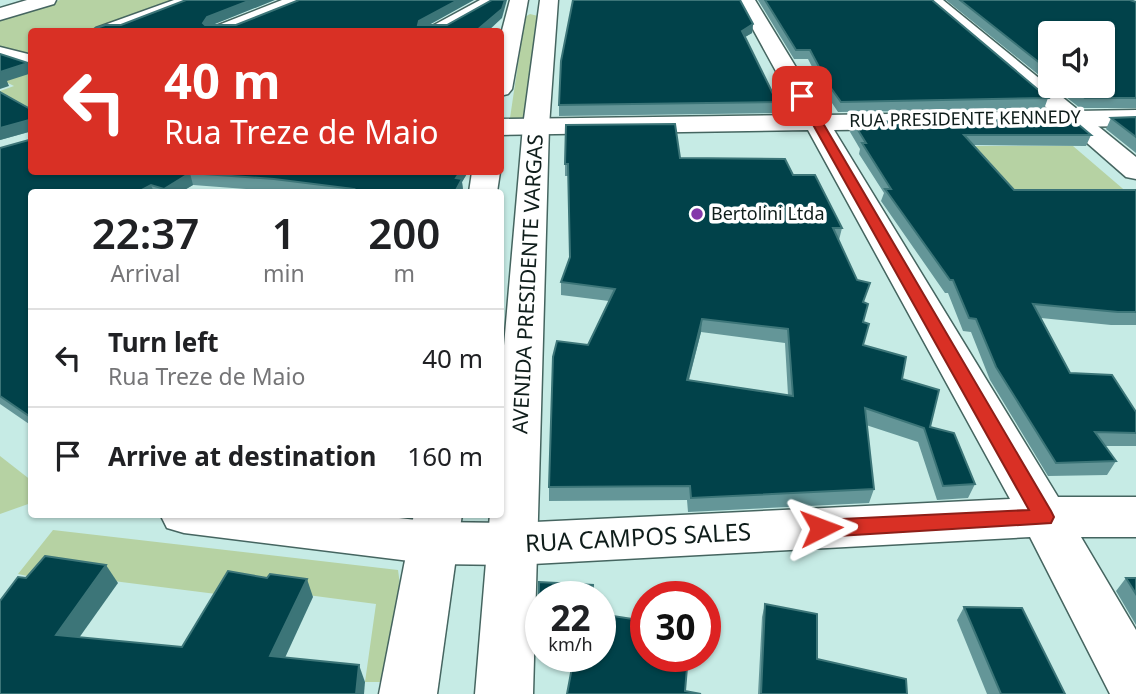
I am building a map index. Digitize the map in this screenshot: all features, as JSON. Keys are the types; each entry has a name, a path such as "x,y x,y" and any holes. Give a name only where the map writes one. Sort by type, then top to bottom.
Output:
{"street":[{"path":"0,14 47,0"},
{"path":"114,28 192,0"},
{"path":"228,28 299,0"},
{"path":"746,0 1044,517 1136,685"},
{"path":"932,0 1136,171"},
{"path":"437,28 480,1 529,2 504,77"},
{"name":"AVENIDA PRESIDENTE VARGAS","path":"504,694 514,544 518,126 529,2"},
{"name":"RUA PRESIDENTE KENNEDY","path":"518,126 1136,118"},
{"name":"RUA CAMPOS SALES","path":"256,518 436,528 514,544 1044,517 1136,517"},
{"path":"408,694 436,528"}],"green space":[{"path":"60,0 183,0 103,28 28,28 27,55 0,47 0,18"},
{"path":"530,14 542,17 525,120 510,118 525,17"},
{"path":"13,63 28,67 28,114 0,98 0,91 14,86 0,79"},
{"path":"963,146 1073,146 1136,200 1008,202"},
{"path":"0,456 28,478 28,504 0,514"},
{"path":"53,530 398,570 401,592 382,682 365,682 376,604 277,591 232,596 58,574 51,581 18,574"}],"building":[{"path":"186,0 251,0 207,17 203,23 236,25 299,0 458,0 419,21 418,25 447,25 492,0 505,0 502,9 480,28 96,28 121,25"},
{"path":"573,0 740,0 753,24 742,31 777,102 559,105 561,61"},
{"path":"765,0 932,0 1038,90 1038,98 1048,98 841,102 810,50 796,50"},
{"path":"960,0 1136,2 1136,98 1115,98 1115,21 1038,21 1038,62"},
{"path":"0,54 28,63 0,72"},
{"path":"0,92 28,108 28,120 0,128"},
{"path":"1136,117 1136,137 1111,118"},
{"path":"1072,119 1091,135 964,135 1014,190 1136,190 1136,312 1033,304 1070,373 1112,375 1136,412 1136,433 1095,432 1116,461 1056,463 996,367 976,319 969,318 953,280 950,280 885,189 891,189 862,143 866,143 853,122"},
{"path":"675,124 680,158 785,159 793,175 815,175 842,228 833,228 857,280 870,283 863,302 868,304 863,322 869,324 863,345 906,357 902,379 939,390 930,427 954,433 975,484 943,486 924,428 865,408 874,489 691,498 690,486 549,487 553,357 557,341 588,345 615,289 561,282 570,257 568,164 565,164 566,125","holes":["702,319 788,329 793,396 687,380"]},
{"path":"28,140 28,175 187,175 164,189 151,185 144,189 28,189 28,415 0,396 0,148"},
{"path":"218,175 458,175 456,178 462,179 457,189 354,189"},
{"path":"45,556 106,565 56,635 182,647 228,571 267,578 270,574 307,579 270,656 359,665 356,694 0,694 0,601 18,577 26,578"},
{"path":"1126,578 1136,578 1136,594"},
{"path":"765,604 817,614 817,659 906,679 907,694 761,694"},
{"path":"964,607 1022,608 1065,694 1001,694"},
{"path":"616,616 630,619 630,672 687,672 685,691 701,694 567,694 571,672 616,672"}],"place":[{"name":"Bertolini Ltda","path":"697,214"}],"route":[{"path":"802,96 1044,517 821,528"}]}
